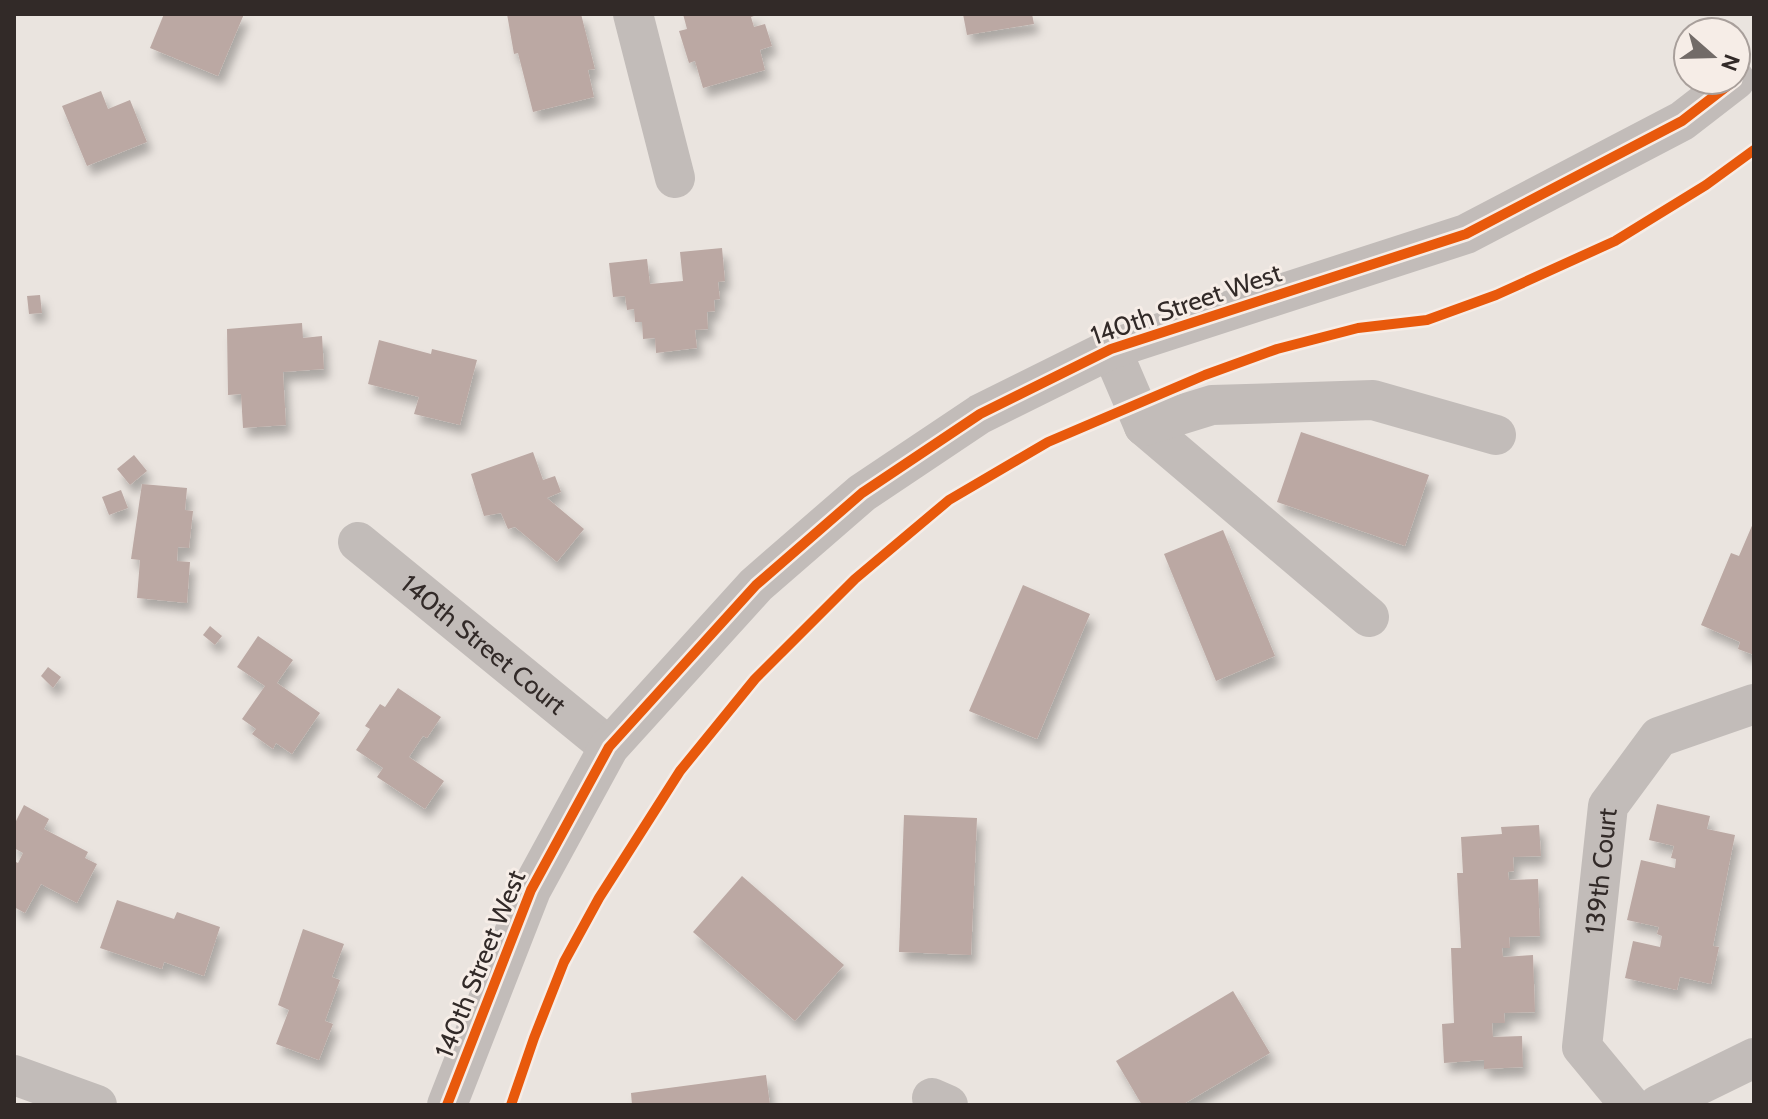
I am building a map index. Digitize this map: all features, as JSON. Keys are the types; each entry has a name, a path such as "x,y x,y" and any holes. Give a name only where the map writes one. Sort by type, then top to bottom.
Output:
{"street":[{"path":"633,14 675,178"},
{"name":"140th Street West","path":"447,1105 531,890 609,747 756,585 862,493 980,414 1111,349 1466,234 1682,121 1715,96"},
{"path":"1111,349 1144,426 1369,617"},
{"path":"1144,426 1212,405 1373,400 1496,435"},
{"name":"140th Street Court","path":"358,542 609,747"},
{"name":"139th Court","path":"1630,1105 1582,1047 1608,806 1659,737 1754,704"},
{"path":"1658,1105 1754,1058"},
{"path":"14,1075 97,1105"}],"building":[{"path":"164,14 244,14 218,76 150,48"},
{"path":"507,14 581,14 595,69 588,70 594,97 533,112 518,53 514,54"},
{"path":"683,14 760,14 751,17 754,27 765,24 772,46 760,50 765,70 703,88 695,61 689,63 679,31 687,29"},
{"path":"963,14 1032,14 1034,24 967,35"},
{"path":"101,91 108,109 130,100 147,142 87,166 62,106"},
{"path":"722,248 725,281 718,282 720,299 714,300 715,311 707,312 708,329 695,330 697,348 656,353 655,338 643,339 642,322 635,322 634,309 627,310 625,296 613,297 609,263 647,259 650,284 683,281 680,252"},
{"path":"40,295 42,313 29,314 27,296"},
{"path":"302,323 303,338 322,336 324,369 283,372 286,425 243,428 241,394 228,395 227,329"},
{"path":"379,340 431,354 432,349 477,360 460,425 414,414 419,397 368,384"},
{"path":"1301,432 1429,475 1405,546 1277,502"},
{"path":"533,452 543,480 555,476 561,492 547,498 584,529 557,562 515,527 508,529 501,513 484,516 471,474"},
{"path":"134,455 147,471 130,485 117,469"},
{"path":"142,484 187,488 185,510 193,511 189,548 178,547 177,561 190,562 187,603 137,598 140,560 131,559"},
{"path":"121,490 128,508 109,515 102,497"},
{"path":"1754,521 1754,655 1738,649 1740,642 1701,625 1731,553 1739,556"},
{"path":"1223,530 1275,656 1216,681 1164,554"},
{"path":"1023,585 1090,614 1037,739 969,711"},
{"path":"210,626 222,636 215,645 203,635"},
{"path":"258,636 293,660 277,683 320,713 292,754 276,743 273,749 252,734 256,729 242,719 265,686 237,667"},
{"path":"48,667 61,677 53,688 41,676"},
{"path":"398,688 441,717 409,757 444,781 425,809 377,777 383,768 356,750 370,729 365,726 380,704 385,707"},
{"path":"1657,804 1710,816 1707,829 1735,835 1713,946 1719,947 1711,984 1680,977 1677,990 1625,978 1633,941 1660,947 1662,936 1657,934 1659,927 1627,920 1641,860 1675,868 1676,859 1671,858 1674,846 1649,840"},
{"path":"24,805 49,819 44,829 88,852 85,858 97,864 77,903 41,884 25,913 14,907 14,861 18,863 23,853 14,848 14,825"},
{"path":"904,815 977,818 971,955 899,952"},
{"path":"1539,825 1541,856 1513,857 1514,871 1508,872 1509,880 1538,879 1540,936 1509,937 1510,948 1502,948 1503,957 1533,955 1535,1012 1504,1013 1505,1023 1492,1023 1493,1037 1522,1036 1523,1067 1484,1069 1484,1060 1444,1063 1442,1024 1454,1023 1451,948 1461,948 1457,873 1463,873 1461,837 1502,834 1501,827"},
{"path":"742,876 844,965 795,1021 693,932"},
{"path":"117,900 174,919 177,912 220,927 204,976 164,962 162,969 100,948"},
{"path":"303,929 344,944 332,977 340,980 325,1021 333,1024 319,1060 276,1044 289,1010 278,1005"},
{"path":"1233,991 1270,1053 1182,1105 1142,1105 1116,1061"},
{"path":"766,1075 770,1105 632,1105 631,1093"}],"cycle path":[{"path":"447,1105 531,890 609,747 756,585 862,493 980,414 1111,349 1466,234 1682,121 1714,96"},
{"path":"511,1105 564,962 599,898 680,771 755,679 855,579 949,500 1048,442 1205,375 1277,349 1358,328 1427,320 1496,295 1615,241 1706,185 1754,150"}]}
